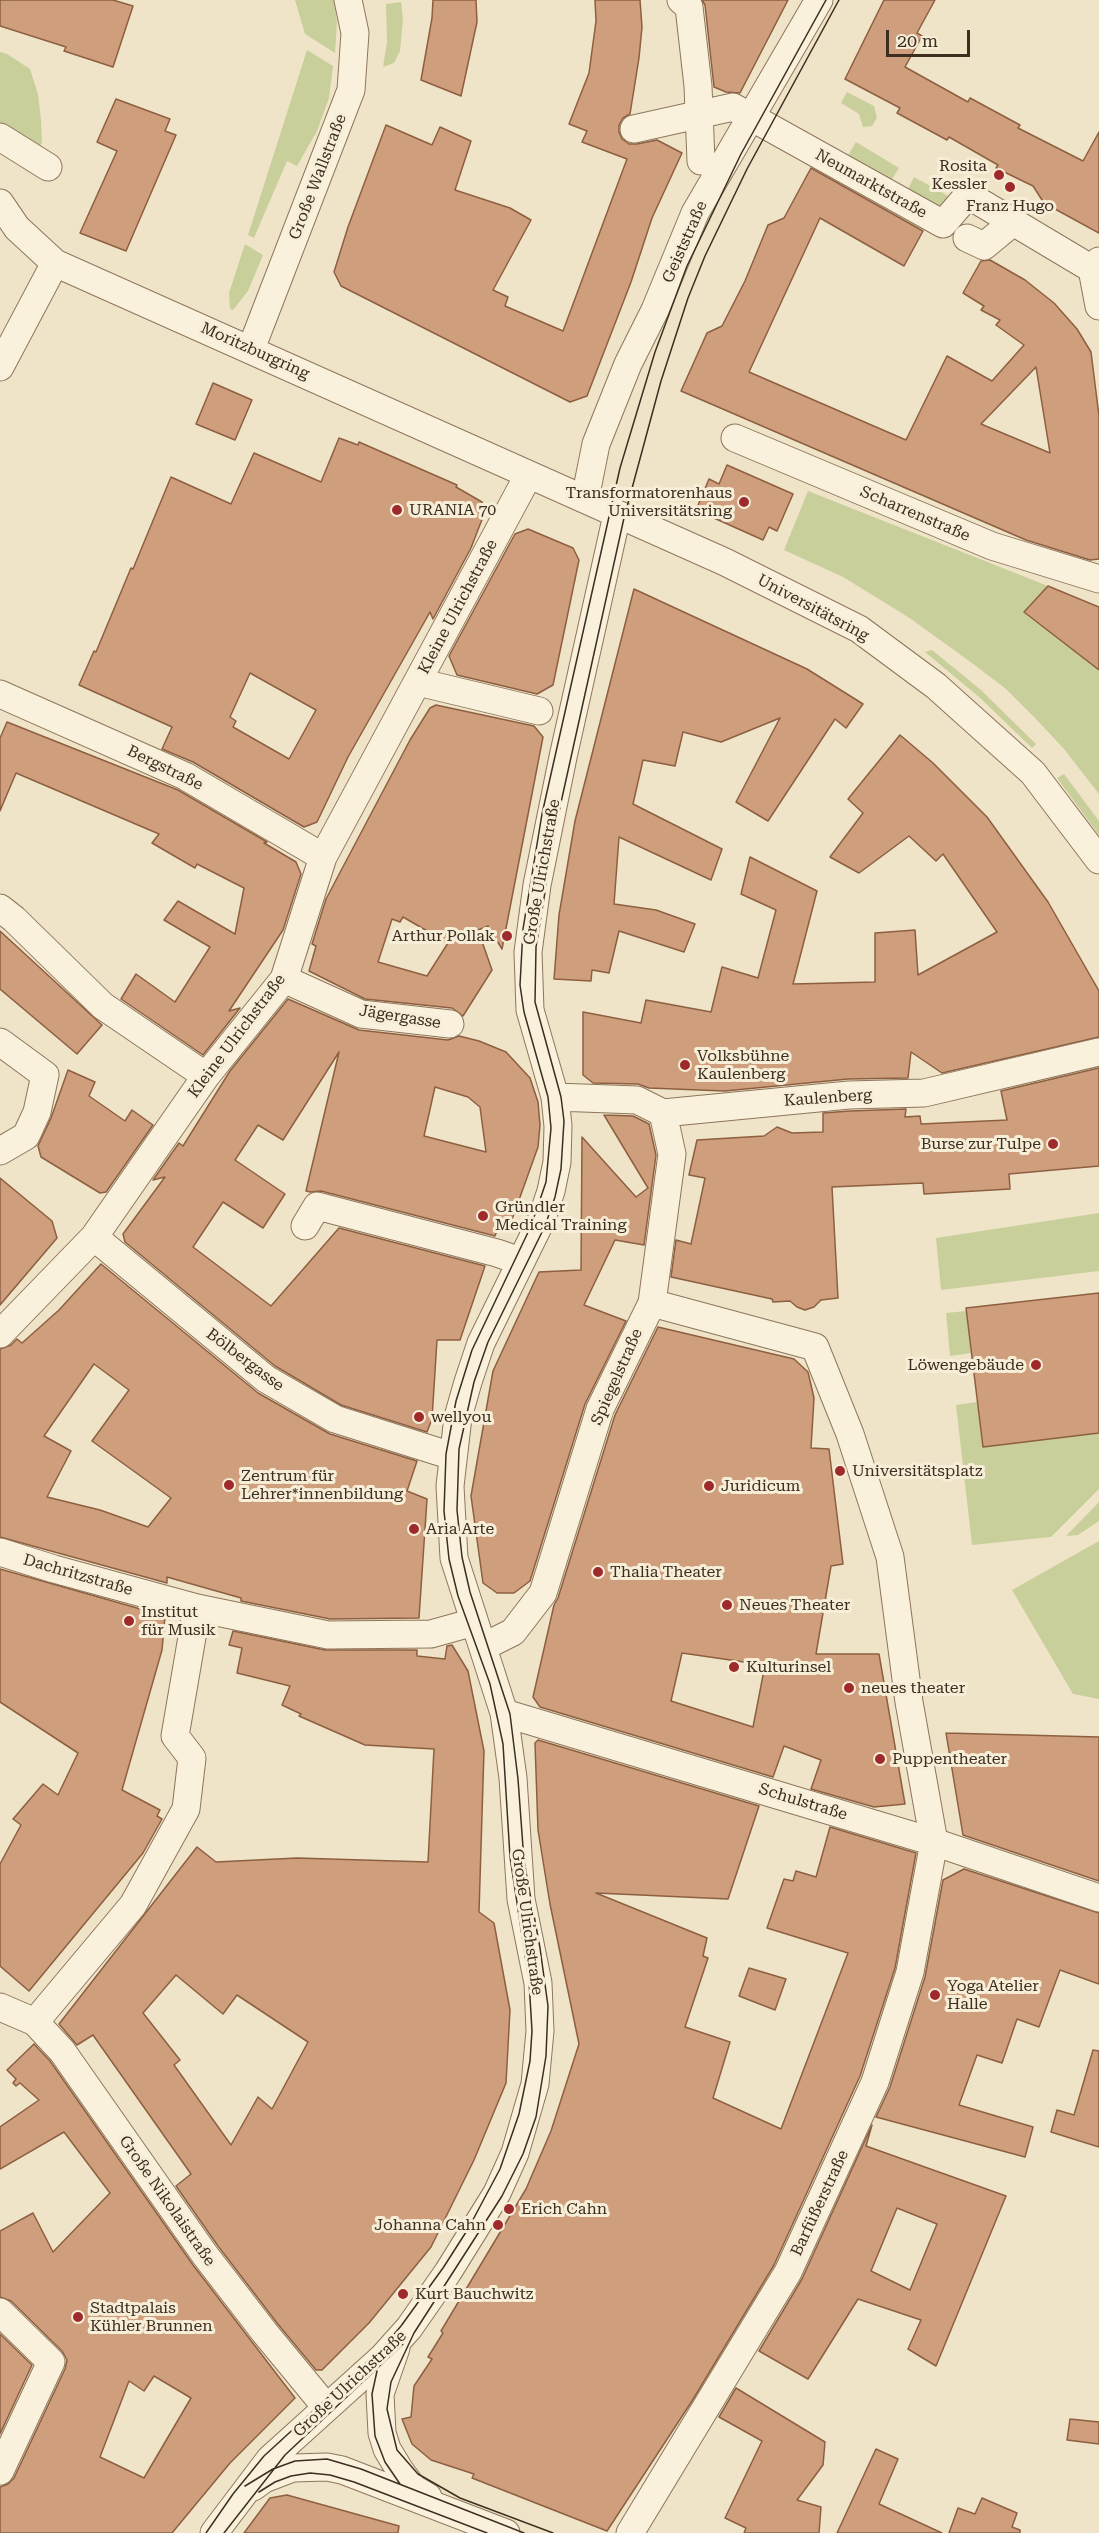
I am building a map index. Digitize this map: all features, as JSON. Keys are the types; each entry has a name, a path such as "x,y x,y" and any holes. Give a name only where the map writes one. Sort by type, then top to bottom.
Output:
{"street":[{"name":"Große Wallstraße","path":"251,349 351,90 355,33 348,0"},
{"path":"681,0 689,7 698,86 700,161"},
{"name":"Geiststraße","path":"585,499 596,444 628,364 656,310 695,213 819,0"},
{"path":"634,129 733,107 751,117"},
{"name":"Neumarktstraße","path":"751,117 943,224 968,195 1096,265"},
{"path":"0,137 48,167"},
{"name":"Moritzburgring","path":"0,203 17,228 55,263 251,349 528,476"},
{"path":"967,238 984,246 1002,215"},
{"path":"0,367 55,263"},
{"path":"1096,265 1099,306"},
{"name":"Scharrenstraße","path":"735,438 992,546 1099,579"},
{"name":"Universitätsring","path":"528,476 725,562 864,632 936,686 1033,773 1099,860"},
{"name":"Kleine Ulrichstraße","path":"0,1334 94,1237 206,1076 284,979 323,857 528,476"},
{"name":"Große Ulrichstraße","path":"214,2533 270,2459 401,2339 448,2272 497,2193 515,2153 535,2084 540,2031 537,1983 522,1899 513,1778 504,1713 454,1558 450,1519 452,1456 458,1418 481,1343 541,1221 557,1162 558,1126 555,1097 530,1010 528,952 537,885 560,768 617,515"},
{"path":"418,682 539,711"},
{"name":"Bergstraße","path":"0,694 185,776 323,857"},
{"path":"0,908 103,1006 206,1076"},
{"name":"Jägergasse","path":"284,979 361,1014 450,1024"},
{"path":"0,1042 45,1076 38,1112 26,1136 0,1151"},
{"name":"Kaulenberg","path":"663,1113 849,1095 924,1093 1099,1052"},
{"path":"555,1097 637,1100 663,1113"},
{"name":"Spiegelstraße","path":"478,1635 513,1632 543,1593 600,1409 652,1303 672,1154 663,1113"},
{"path":"305,1226 317,1206 497,1253 520,1262"},
{"name":"Bölbergasse","path":"94,1237 266,1379 335,1419 452,1456"},
{"path":"652,1303 815,1347 850,1434 890,1557 909,1702 934,1842"},
{"name":"Dachritzstraße","path":"0,1552 197,1608 328,1635 478,1635"},
{"path":"35,2022 133,1905 186,1809 192,1758 175,1736 197,1608"},
{"name":"Schulstraße","path":"504,1713 934,1842 1099,1898"},
{"name":"Barfüßerstraße","path":"630,2533 788,2272 874,2082 910,1972 934,1842"},
{"name":"Große Nikolaistraße","path":"0,2007 35,2022 62,2051 205,2255 326,2407"},
{"path":"0,2312 51,2362 0,2471"},
{"path":"401,2339 392,2356 380,2394 382,2433 387,2448 399,2469 414,2488 463,2517"},
{"path":"238,2499 264,2480 279,2473 293,2468 327,2467 342,2470 506,2533"}],"green space":[{"path":"295,0 334,0 337,22 335,53 305,34"},
{"path":"401,2 403,19 400,51 394,63 383,67 387,42 386,4"},
{"path":"307,50 333,66 329,98 317,131 297,166 287,161 254,238 248,235"},
{"path":"0,52 30,69 38,94 41,120 42,143 39,147 0,127"},
{"path":"847,92 874,106 877,118 872,126 863,127 859,114 841,103"},
{"path":"856,142 899,168 889,184 846,159"},
{"path":"914,177 952,198 945,211 907,191"},
{"path":"245,244 263,255 248,291 233,310 230,309 229,293"},
{"path":"808,491 1048,586 1024,612 1099,670 1099,794 1064,749 1006,689 908,617 843,577 784,550"},
{"path":"932,650 981,690 1036,744 1032,748 979,697 925,652"},
{"path":"1064,774 1099,821 1099,835 1057,778"},
{"path":"1099,1213 1099,1271 941,1290 936,1238"},
{"path":"966,1311 971,1353 950,1356 946,1313"},
{"path":"977,1402 983,1447 1099,1433 1099,1489 1051,1537 972,1545 956,1405"},
{"path":"1099,1502 1099,1521 1078,1535 1066,1536"},
{"path":"1099,1541 1099,1699 1073,1694 1012,1590"}],"building":[{"path":"0,0 113,0 133,6 113,67 64,51 66,47 0,26"},
{"path":"433,0 476,0 477,22 461,96 421,80"},
{"path":"595,0 640,0 642,27 639,58 630,114 623,118 619,125 622,139 629,144 657,140 682,153 652,218 631,282 587,396 570,402 341,286 334,272 348,227 386,125 432,145 440,127 471,141 455,190 510,208 531,220 493,290 508,297 505,306 563,331 627,159 582,142 587,131 569,124 589,73 596,21"},
{"path":"702,0 788,0 740,93 726,92 714,87 705,5"},
{"path":"884,0 935,0 917,33 922,36 905,67 968,102 970,98 1020,125 1018,128 1083,161 1099,132 1099,233 1044,203 1033,186 996,168 998,165 949,137 947,140 897,113 900,108 845,79"},
{"path":"116,99 170,119 165,131 176,135 126,251 80,233 117,151 97,142"},
{"path":"811,168 923,231 904,266 820,218 749,372 906,440 947,356 992,381 1024,345 996,325 1000,320 981,310 984,306 963,293 981,261 990,260 1025,280 1054,303 1077,329 1091,352 1099,416 1099,559 1090,560 1026,540 681,391 707,333 722,326 745,281 768,225 784,218","holes":["1036,367 1050,453 981,424"]},
{"path":"213,383 252,400 235,440 196,424"},
{"path":"339,438 358,445 359,442 457,485 456,487 482,502 486,509 471,548 433,619 430,612 348,757 317,822 304,827 193,762 162,749 172,727 79,685 94,651 96,652 131,568 133,569 171,477 231,504 254,453 321,482","holes":["250,673 316,710 289,759 233,727 236,721 230,717"]},
{"name":"Transformatorenhaus Universitätsring","path":"727,465 793,494 777,531 769,527 763,540 696,510 709,479 719,484"},
{"path":"528,529 573,548 579,560 553,685 537,694 457,675 449,656 515,534"},
{"path":"1048,586 1099,607 1099,670 1024,612"},
{"path":"634,589 807,669 863,704 846,728 835,719 768,821 736,802 780,718 721,742 683,732 675,766 643,760 633,804 722,849 711,880 619,837 614,904 656,910 695,924 684,952 619,931 609,973 592,970 591,981 554,979 559,915 575,821"},
{"path":"436,705 534,726 543,737 502,949 488,926 478,930 492,970 463,1016 452,1008 365,999 309,971 316,946 312,944 326,899 410,740 430,708","holes":["403,917 448,943 427,976 378,962 392,919 400,922"]},
{"path":"7,722 178,790 267,842 264,843 296,862 301,874 283,930 229,1011 240,1008 203,1055 121,999 136,974 175,1002 210,947 164,920 178,901 235,934 244,888 197,864 195,868 152,843 159,834 16,773 0,811 0,738"},
{"path":"900,735 933,763 987,817 1048,902 1099,991 1099,1037 942,1073 911,1052 908,1078 848,1079 725,1091 593,1083 583,1075 583,1012 641,1023 646,1000 711,1012 722,967 758,978 776,910 741,894 750,857 817,891 793,984 875,982 875,933 915,930 918,975 997,932 943,854 936,861 909,836 859,873 830,857 863,813 848,799"},
{"path":"0,931 102,1025 77,1054 0,989"},
{"path":"288,999 359,1030 448,1040 459,1036 479,1041 506,1052 530,1078 538,1102 540,1125 538,1147 510,1225 500,1223 495,1236 321,1191 306,1191 339,1052 283,1140 258,1125 235,1160 285,1194 263,1228 223,1202 193,1247 271,1306 339,1228 485,1266 460,1340 437,1340 432,1419 427,1432 341,1405 275,1366 125,1242 123,1234 165,1177 153,1180 179,1143 183,1146 230,1071","holes":["435,1087 468,1097 480,1107 486,1152 424,1136"]},
{"path":"1099,1068 1099,1166 1009,1174 1010,1189 924,1194 923,1183 832,1187 838,1298 821,1300 814,1307 805,1310 790,1301 773,1302 772,1299 671,1277 676,1240 691,1244 705,1178 689,1175 697,1140 764,1136 777,1127 792,1133 823,1132 823,1113 850,1111 906,1109 905,1117 920,1116 921,1124 1007,1120 1001,1091"},
{"path":"68,1070 95,1082 89,1096 125,1121 132,1110 153,1125 106,1192 100,1193 41,1157 38,1146 51,1118"},
{"path":"604,1115 633,1116 649,1124 656,1155 644,1245 615,1240 584,1305 626,1321 585,1404 530,1581 514,1593 497,1593 483,1583 471,1496 493,1371 539,1272 581,1270 582,1137 636,1197 648,1188"},
{"path":"0,1178 52,1221 57,1238 0,1305"},
{"path":"101,1264 258,1393 330,1434 417,1461 407,1491 427,1499 419,1618 330,1619 241,1601 241,1598 167,1577 167,1583 0,1537 0,1349 11,1345 17,1339 22,1343 59,1310","holes":["94,1364 129,1390 92,1441 171,1498 148,1527 100,1510 47,1497 71,1451 44,1436"]},
{"name":"Löwengebäude","path":"1099,1293 1099,1433 983,1447 966,1308"},
{"path":"658,1327 794,1359 808,1372 814,1398 811,1448 829,1449 843,1564 831,1566 816,1654 879,1654 905,1804 874,1807 811,1789 821,1760 784,1746 773,1777 540,1707 533,1697 554,1605 615,1415","holes":["682,1653 765,1665 753,1727 671,1701"]},
{"path":"0,1569 165,1616 162,1650 122,1790 160,1810 157,1816 162,1819 143,1853 29,1991 0,1966 0,1864 21,1825 13,1819 43,1784 58,1795 78,1753 0,1702"},
{"path":"233,1631 325,1650 417,1650 417,1656 445,1659 447,1646 452,1645 468,1671 484,1751 479,1912 494,1923 510,2010 506,2083 474,2160 431,2247 369,2323 322,2370 316,2370 277,2323 176,2186 191,2174 93,2035 77,2045 59,2024 197,1847 216,1862 297,1858 428,1862 434,1749 365,1745 299,1716 301,1714 282,1705 290,1686 237,1673 242,1648 229,1645","holes":["176,1975 223,2014 237,1995 308,2042 272,2109 258,2097 231,2145 174,2065 180,2060 143,2013"]},
{"path":"946,1733 1099,1737 1099,1881 963,1835"},
{"path":"538,1740 759,1806 728,1899 596,1893 707,1938 703,1956 708,1958 685,2027 730,2042 713,2098 781,2129 848,1953 767,1928 784,1879 793,1881 796,1871 816,1877 830,1827 916,1853 895,1968 860,2076 774,2265 692,2401 607,2531 472,2478 474,2474 431,2460 412,2444 402,2419 411,2417 414,2386 432,2359 428,2357 443,2333 441,2331 526,2189 551,2131 579,2044 550,1904 538,1830 535,1743"},
{"path":"964,1869 1099,1913 1099,1984 1060,1970 1039,2027 1017,2019 1002,2063 977,2055 959,2105 1033,2127 1025,2157 876,2117 890,2087 925,1977 943,1880"},
{"path":"749,1968 786,1979 775,2010 739,1996"},
{"path":"34,2044 50,2061 193,2265 295,2398 230,2463 172,2533 0,2533 0,2487 8,2484 14,2478 65,2369 67,2360 62,2351 11,2301 0,2297 0,2231 33,2213 53,2252 110,2193 64,2132 0,2169 0,2127 39,2100 20,2083 16,2086 13,2083 16,2079 7,2070","holes":["154,2376 191,2398 144,2478 100,2457 129,2381 144,2391"]},
{"path":"1093,2050 1099,2051 1099,2147 1051,2132 1057,2110 1074,2115"},
{"path":"872,2125 866,2146 1006,2196 936,2366 908,2349 921,2320 858,2299 808,2379 759,2351 802,2279","holes":["897,2208 937,2224 910,2290 871,2271"]},
{"path":"0,2334 32,2365 0,2434"},
{"path":"736,2388 825,2442 823,2465 797,2500 821,2507 819,2533 744,2533 746,2528 725,2518 762,2441 719,2417"},
{"path":"1070,2419 1099,2422 1099,2444 1067,2440"},
{"path":"876,2449 898,2459 879,2504 942,2533 837,2533"},
{"path":"287,2495 399,2526 398,2533 244,2533 270,2498"},
{"path":"982,2498 1017,2513 1012,2527 1020,2530 1020,2533 949,2533 958,2508 975,2514"}],"tram line":[{"path":"206,2533 233,2494 264,2456 384,2346 401,2326 468,2229 500,2169 519,2114 530,2061 532,2031 529,1981 510,1857 503,1744 490,1684 458,1596 449,1559 444,1511 446,1454 456,1401 472,1350 531,1226 546,1182 551,1128 548,1097 524,1012 520,985 523,929 542,814 620,468 655,352 687,266 741,154 826,0"},
{"path":"553,2533 460,2498 418,2474 397,2450 387,2409 391,2382 414,2333 502,2196 523,2154 536,2117 546,2056 548,2006 524,1861 518,1779 510,1714 470,1592 462,1557 457,1510 459,1449 474,1382 488,1342 545,1226 561,1169 564,1121 561,1097 535,1002 536,947 556,825 624,518 661,381 688,298 705,256 747,169 839,0"},
{"path":"224,2533 285,2455 403,2344"},
{"path":"377,2371 372,2394 375,2436 385,2462 400,2484"},
{"path":"245,2486 273,2469 295,2461 327,2459 361,2469 524,2533"},
{"path":"259,2492 291,2476 310,2473 330,2475 487,2533"}],"place":[{"name":"Rosita Kessler","path":"999,175"},
{"name":"Franz Hugo","path":"1010,187"},
{"name":"Transformatorenhaus Universitätsring","path":"744,502"},
{"name":"URANIA 70","path":"397,510"},
{"name":"Arthur Pollak","path":"507,936"},
{"name":"Volksbühne Kaulenberg","path":"685,1065"},
{"name":"Burse zur Tulpe","path":"1053,1144"},
{"name":"Gründler Medical Training","path":"483,1216"},
{"name":"Löwengebäude","path":"1036,1365"},
{"name":"wellyou","path":"419,1417"},
{"name":"Universitätsplatz","path":"840,1471"},
{"name":"Zentrum für Lehrer*innenbildung","path":"229,1485"},
{"name":"Juridicum","path":"709,1486"},
{"name":"Aria Arte","path":"414,1529"},
{"name":"Thalia Theater","path":"598,1572"},
{"name":"Neues Theater","path":"727,1605"},
{"name":"Institut für Musik","path":"129,1621"},
{"name":"Kulturinsel","path":"734,1667"},
{"name":"neues theater","path":"849,1688"},
{"name":"Puppentheater","path":"880,1759"},
{"name":"Yoga Atelier Halle","path":"935,1995"},
{"name":"Erich Cahn","path":"509,2209"},
{"name":"Johanna Cahn","path":"498,2225"},
{"name":"Kurt Bauchwitz","path":"403,2294"},
{"name":"Stadtpalais Kühler Brunnen","path":"78,2317"}]}
